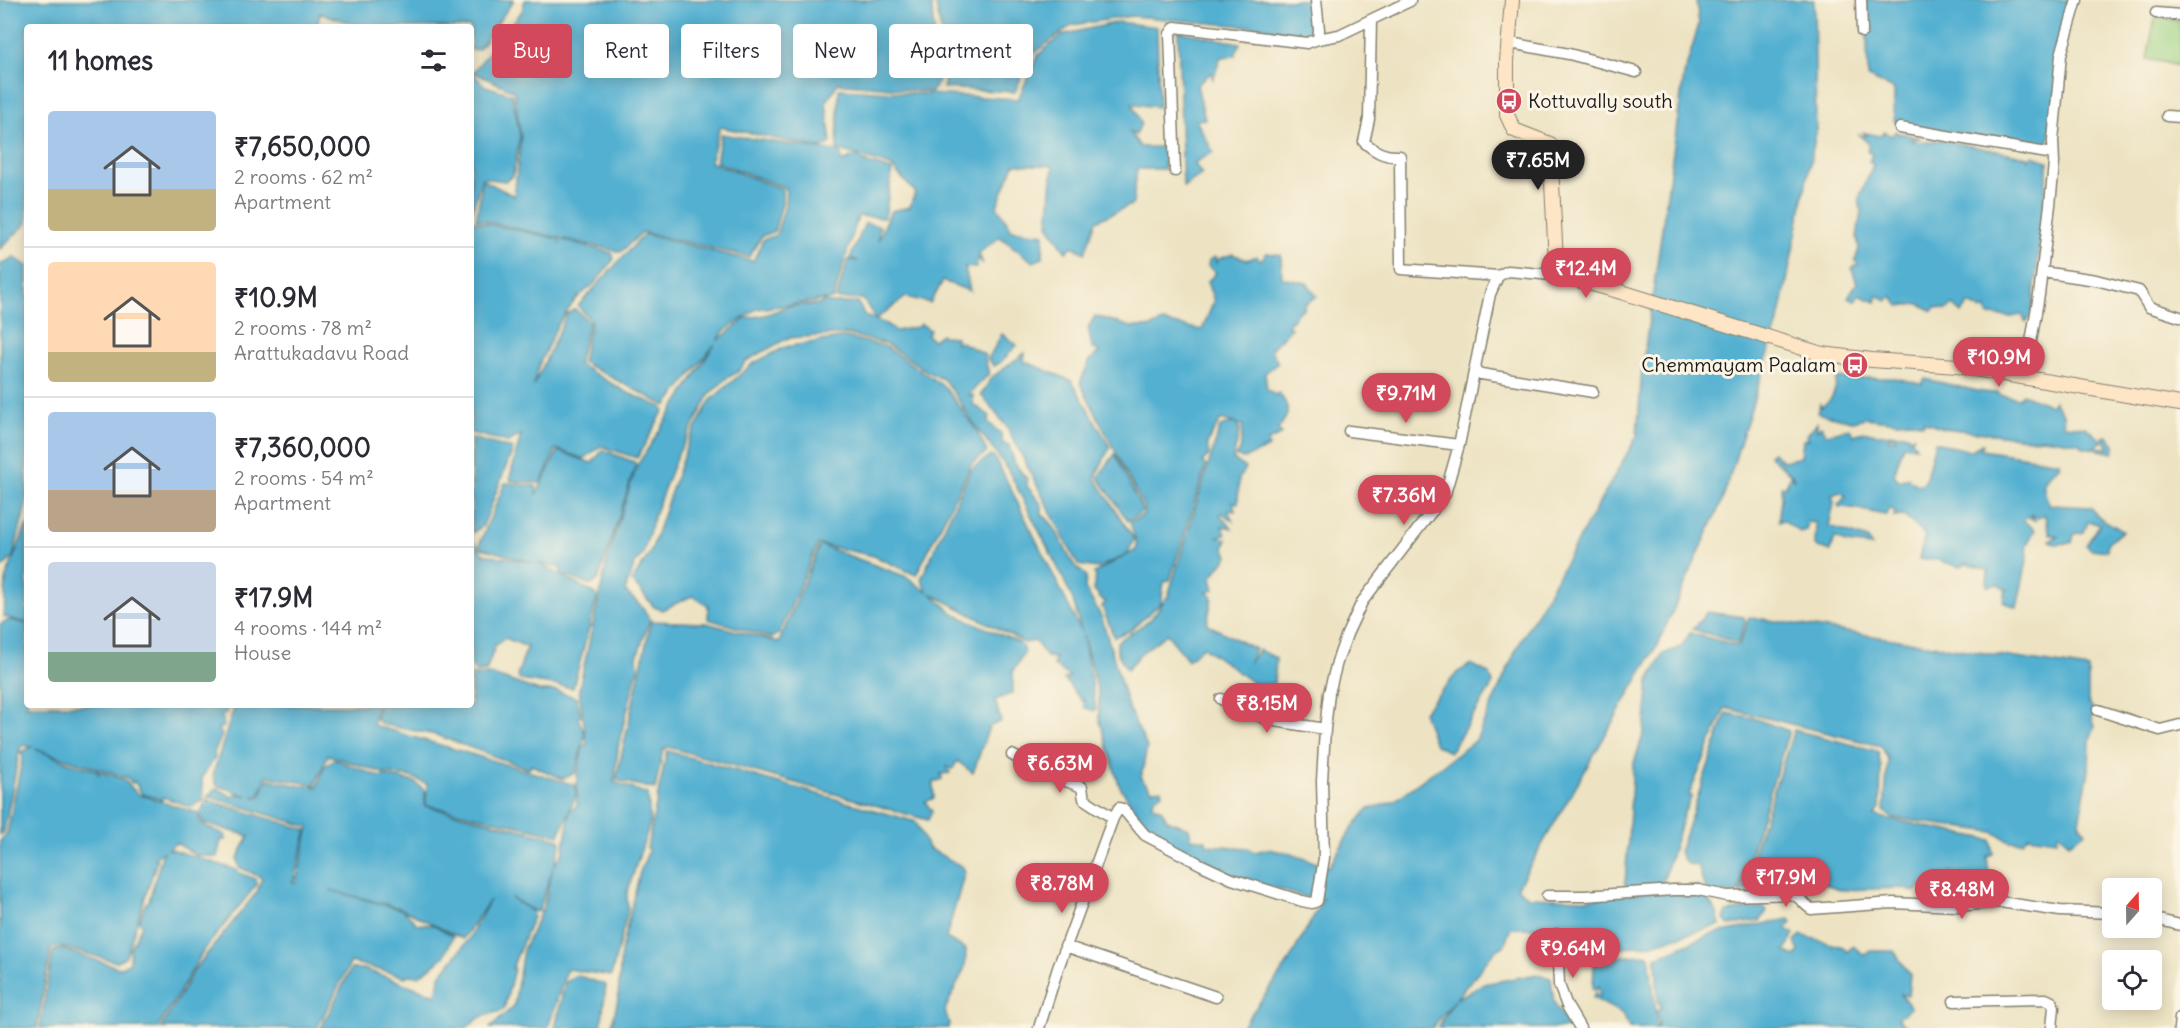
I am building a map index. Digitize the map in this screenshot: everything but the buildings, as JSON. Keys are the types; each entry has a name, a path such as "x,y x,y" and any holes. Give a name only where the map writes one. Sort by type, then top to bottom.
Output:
{"main road":[{"path":"1512,0 1507,60 1507,115 1514,130 1550,144 1556,262 1563,276 1822,354 1957,366 2180,404"}],"street":[{"path":"1316,0 1318,39"},
{"path":"1861,0 1862,32"},
{"path":"2025,376 2042,272 2052,184 2061,55 2077,0"},
{"path":"1175,171 1170,34 1174,27 1307,43 1339,35 1410,1"},
{"path":"2156,13 2180,15"},
{"path":"1371,21 1369,119 1364,142 1386,157 1400,156 1401,269 1498,276 1508,271 1563,276"},
{"path":"1510,43 1569,54 1636,72"},
{"path":"2167,116 2180,117"},
{"path":"1900,128 2053,153"},
{"path":"2042,272 2096,280 2139,291 2149,307 2180,317"},
{"path":"1039,1028 1065,946 1119,808 1123,809 1145,835 1202,865 1232,879 1302,901 1312,903 1317,901 1324,858 1322,781 1325,729 1329,693 1337,662 1362,602 1445,494 1459,446 1490,294 1498,276"},
{"path":"1475,373 1593,392"},
{"path":"1349,431 1459,446"},
{"path":"1221,699 1269,720 1325,729"},
{"path":"2098,710 2160,730 2180,725"},
{"path":"1012,755 1044,773 1082,787 1084,799 1113,819"},
{"path":"1547,896 1698,890 1726,896 1791,894 1798,896 1805,906 1811,909 1893,903 1957,906 2000,902 2060,911 2102,913"},
{"path":"2162,921 2180,925"},
{"path":"1557,934 1559,985 1567,1006 1581,1028"},
{"path":"1065,946 1216,997"},
{"path":"1954,1001 2046,999 2052,1002 2054,1007 2052,1028"},
{"path":"2179,1028 2180,1018"}],"green space":[{"path":"2155,17 2180,21 2180,66 2147,59"}],"water":[{"path":"0,0 514,0 497,24 492,24 492,31 479,49 474,50 474,24 354,24 320,13 318,24 24,24 24,226 0,249"},
{"path":"525,0 931,0 933,24 889,24 889,78 939,78 939,81 931,92 838,83 826,102 831,143 821,148 720,127 710,162 782,189 782,204 774,232 762,236 749,257 642,232 621,252 476,219 483,180 514,196 521,138 514,91 474,71 492,48 492,78 572,78 572,24 512,24 522,11"},
{"path":"935,0 1311,0 1314,31 1287,35 1266,28 1132,16 1072,25 1033,54 1033,24 940,24"},
{"path":"1696,0 1814,0 1816,133 1780,316 1722,501 1658,644 1517,888 1529,897 1585,899 1698,886 1717,913 1720,925 1648,945 1589,950 1571,929 1511,928 1504,946 1495,951 1456,999 1483,984 1538,974 1551,978 1554,1002 1569,1028 1437,1028 1455,1000 1432,1028 1241,1028 1286,966 1323,899 1304,897 1222,872 1147,830 1119,785 1099,718 1099,696 1083,636 1096,709 1093,711 1084,707 1084,700 1082,701 1064,679 1070,677 1053,665 1056,658 1047,657 1035,641 1025,643 930,593 956,615 1020,643 1025,652 1013,671 1013,693 995,700 1001,721 989,727 973,773 957,761 953,769 947,767 950,773 941,774 942,779 933,783 934,798 925,802 932,811 928,820 668,747 663,750 655,789 616,780 651,621 706,623 779,642 820,545 907,577 927,592 921,579 971,469 990,456 994,457 1003,473 1082,633 1073,600 1007,468 950,387 943,379 928,372 886,344 847,334 788,338 746,361 738,372 727,378 710,394 677,456 656,510 643,554 635,563 625,591 642,607 650,619 637,657 638,668 619,742 614,782 648,794 650,823 627,893 628,910 611,976 567,969 548,1028 490,1028 514,1006 523,950 544,906 553,867 539,911 535,912 510,897 532,912 533,917 512,968 514,969 504,1010 481,1017 466,1028 321,1028 351,969 364,969 436,995 440,976 468,940 490,900 463,939 400,908 330,890 403,910 417,924 434,925 453,936 444,957 419,976 407,975 406,977 351,962 317,1028 161,1028 195,969 257,892 262,878 239,867 237,859 249,836 203,823 200,813 207,800 307,830 293,882 296,882 309,827 208,796 217,788 232,797 235,794 248,796 216,785 213,774 234,708 376,708 373,725 575,785 576,795 570,809 575,808 577,804 577,776 583,745 587,745 579,689 608,556 638,464 715,344 666,406 582,362 591,321 578,306 644,234 753,261 763,240 776,235 785,207 786,188 716,162 721,134 840,152 842,162 856,156 868,163 892,170 885,218 858,216 833,299 757,309 724,331 717,341 746,318 765,315 789,306 821,304 823,301 858,303 865,316 886,324 896,331 917,327 921,324 930,330 927,335 933,340 941,334 956,337 956,343 959,341 984,354 989,374 968,395 973,395 973,404 990,416 988,422 1001,434 1003,444 1009,445 1015,464 1027,479 1027,486 1042,505 1042,515 1052,524 1075,566 1086,576 1085,588 1102,618 1128,707 1147,747 1141,778 1152,790 1161,789 1162,793 1155,798 1152,805 1162,810 1167,820 1189,828 1191,838 1206,840 1207,845 1248,848 1254,852 1268,849 1288,853 1329,867 1352,828 1367,810 1394,801 1476,740 1517,648 1637,436 1642,369 1684,75 1699,24","holes":["328,755 383,773 411,777 427,784 426,805 559,835 570,810 563,853 554,866 561,843 559,839 425,806 425,791 415,782 383,775 381,777 334,759 325,766 317,787 268,779 259,798 254,797 259,795 267,776 315,785"]},
{"path":"1866,0 2071,0 2048,149 1905,128 1894,120 1894,89 1868,77"},
{"path":"1118,22 1157,27 1159,107 1132,104 1141,123 1136,135 1130,132 1140,147 1166,147 1164,169 1137,169 1133,204 1096,221 1085,253 1072,246 1066,252 1048,225 1053,166 1014,164 997,206 1012,230 1044,234 1043,258 1033,262 1000,237 979,253 983,264 978,258 976,268 965,267 970,291 943,281 930,303 906,297 876,319 863,299 836,299 848,260 858,261 850,258 865,223 880,226 878,241 891,211 910,207 915,192 891,166 837,149 839,89 1018,99 1028,78 1033,78 1033,66 1038,55 1062,35"},
{"path":"1178,31 1240,43 1235,56 1221,57 1213,79 1211,73 1197,85 1205,119 1196,120 1213,152 1194,163 1202,174 1183,187"},
{"path":"474,75 485,86 512,94 520,136 513,176 505,181 482,178 474,204"},
{"path":"945,78 1021,78 1015,92 943,88"},
{"path":"1896,131 1900,135 1901,133 1921,138 1911,140 1917,142 1941,140 2029,157 2028,160 2033,156 2048,161 2032,315 2026,322 2021,315 2012,317 1989,315 1986,308 1981,310 1969,304 1962,313 1953,305 1947,310 1935,307 1932,311 1920,304 1899,306 1892,296 1887,301 1878,295 1876,302 1858,295 1856,301 1848,297 1857,283 1852,269 1858,264 1855,260 1859,249 1857,238 1861,211 1859,198 1873,165 1869,161 1872,155 1867,150 1869,144 1859,135 1868,136 1862,132 1880,136 1885,132 1891,136"},
{"path":"474,221 560,239 560,243 564,240 612,253 614,259 595,283 576,299 558,324 539,365 533,387 567,314 575,309 589,322 578,364 626,392 662,407 664,410 637,458 601,446 584,459 556,449 541,483 511,481 510,477 521,435 508,442 474,434"},
{"path":"1267,253 1281,255 1282,278 1307,283 1317,296 1305,304 1304,309 1300,310 1288,324 1291,328 1271,349 1278,363 1265,373 1267,389 1275,395 1279,393 1286,403 1287,415 1278,429 1282,434 1268,441 1269,447 1243,459 1236,456 1240,451 1243,426 1235,423 1240,429 1233,459 1246,468 1239,478 1238,503 1233,502 1235,511 1228,510 1233,521 1222,513 1220,515 1232,528 1222,526 1226,534 1216,537 1227,539 1224,547 1228,556 1211,578 1214,590 1207,592 1212,597 1207,624 1255,649 1249,663 1259,650 1276,658 1274,683 1260,688 1203,647 1188,660 1167,634 1140,654 1127,670 1117,652 1117,642 1150,620 1168,596 1220,427 1233,423 1221,419 1207,443 1209,455 1202,462 1206,466 1170,580 1164,582 1161,603 1129,631 1114,637 1102,606 1106,602 1093,590 1096,577 1094,573 1126,555 1098,568 1078,565 1007,427 981,395 991,378 1025,353 1024,361 1072,381 1110,447 1095,478 1134,539 1127,555 1136,550 1137,545 1130,522 1143,515 1145,509 1080,383 1089,362 1099,352 1092,347 1088,328 1095,316 1132,327 1151,327 1163,322 1202,330 1214,301 1207,282 1216,273 1208,266 1209,260 1215,257 1216,263 1218,259 1233,254 1247,260 1256,256 1261,260"},
{"path":"14,257 24,264 24,513 13,557 3,567 0,566 0,265"},
{"path":"1002,334 1017,345 1000,363 994,366 988,359"},
{"path":"846,337 886,347 946,388 977,431 987,452 972,463 916,575 874,556 818,544 779,634 772,638 708,619 708,605 692,596 662,610 654,607 632,581 651,551 688,442 710,401 752,364 785,347"},
{"path":"1836,378 1895,378 1922,384 1925,379 2019,398 2022,394 2050,405 2054,401 2063,414 2064,425 2085,427 2103,441 2094,447 2109,448 2103,437 2107,436 2115,444 2113,453 2081,446 2080,443 1943,428 1923,421 1923,424 1866,418 1852,421 1817,413 1820,404 1821,407 1825,405 1833,395"},
{"path":"1817,423 1817,430 1821,426 1826,434 1850,429 1854,435 1864,432 1892,434 1888,440 1896,439 1892,436 1893,434 1908,434 1910,439 1914,435 1912,440 1916,447 1903,445 1894,475 1900,481 1909,477 1907,479 1918,485 1925,482 1935,442 1970,451 1982,444 1981,450 2060,462 2060,465 2044,483 2044,491 2050,505 2091,507 2097,516 2123,531 2108,542 2107,551 2091,549 2086,545 2100,524 2088,522 2084,532 2074,534 2072,543 2054,544 2050,540 2058,536 2050,534 2045,515 2038,518 2030,514 2036,521 2026,516 2024,521 2035,530 2026,546 2028,556 2017,608 2003,601 2005,591 2008,590 1998,584 1987,586 1988,570 1964,563 1965,565 1960,567 1934,559 1919,559 1925,535 1904,516 1894,517 1895,511 1889,508 1886,515 1840,507 1838,505 1846,496 1840,492 1832,495 1834,503 1829,526 1868,539 1872,546 1845,543 1835,537 1831,551 1815,546 1816,523 1808,522 1806,530 1800,532 1783,520 1779,522 1781,486 1785,487 1791,475 1794,479 1794,477 1769,455 1773,452 1783,461 1801,457 1803,440 1809,439 1806,435"},
{"path":"474,439 513,449 483,526 474,532"},
{"path":"603,450 636,464 598,580 591,585 561,574 560,568 538,563 596,594 597,598 573,688 520,680 517,676 527,647 505,638 495,646 486,671 477,672 474,669 474,542 483,554 532,562 481,548 479,545 505,483 536,486 536,495 558,451 592,463"},
{"path":"1115,454 1143,511 1128,521 1098,477"},
{"path":"24,532 24,622 4,617 6,577"},
{"path":"1707,612 1744,617 1745,622 1738,643 1693,629"},
{"path":"1749,617 2088,669 2088,701 2096,716 2091,717 2095,726 2090,739 2089,771 2079,822 2086,832 2069,843 2058,833 2057,840 2028,836 2022,842 2010,841 1993,832 1894,818 1884,811 1888,759 1881,746 1725,708 1689,795 1692,796 1684,813 1661,888 1636,891 1625,885 1633,766 1644,732 1649,681 1663,654 1681,647 1690,633 1739,646"},
{"path":"10,620 24,623 24,708 227,708 226,713 222,715 224,727 218,728 222,735 214,753 215,758 202,777 203,800 191,807 163,797 162,801 142,794 135,782 132,783 128,778 35,749 70,763 99,771 98,774 101,772 123,779 138,794 198,813 201,824 225,835 226,840 221,840 217,857 196,855 176,843 167,850 171,849 237,870 255,879 257,884 204,950 158,1028 40,1028 53,951 62,949 120,968 130,962 130,949 142,925 139,921 149,901 163,852 155,858 157,860 126,956 117,962 62,947 51,948 37,1028 0,1028 0,841 7,833 23,756 20,752 32,747 23,745 20,748 4,832 0,835 0,624"},
{"path":"1471,664 1490,674 1493,684 1450,752 1435,745 1423,712 1458,672"},
{"path":"474,675 493,675 539,691 557,691 577,698 581,716 578,718 585,734 575,773 563,779 531,765 529,769 436,735 381,724 376,719 378,708 474,708"},
{"path":"1726,713 1753,718 1789,731 1738,893 1711,894 1704,886 1698,866 1686,863 1679,852"},
{"path":"1794,730 1878,751 1881,767 1880,808 1875,816 1991,840 1993,854 1987,856 1989,874 1971,877 1950,872 1948,881 1934,890 1926,885 1914,892 1901,888 1843,890 1825,884 1761,886 1740,893"},
{"path":"667,751 916,822 928,848 963,867 965,872 946,938 966,949 965,967 945,1010 948,1028 611,1028 618,999 621,951 640,872 649,850 647,848"},
{"path":"1764,907 1767,911 1760,921 1729,925 1724,920 1726,912"},
{"path":"1789,919 1792,923 1786,928 1794,934 1785,951 1794,956 1799,952 1795,942 1801,935 1843,947 1847,952 1853,946 1863,954 1871,951 1894,951 1910,975 1908,996 1901,994 1911,1008 1898,1018 1908,1028 1658,1028 1659,1019 1656,1016 1657,1028 1629,1028 1623,1014 1593,998 1595,993 1600,996 1599,986 1596,990 1593,989 1594,964 1606,957 1649,955 1656,1014 1662,1005 1658,1003 1656,957 1711,934"},
{"path":"576,975 606,985 601,1028 555,1028 565,983"}],"place":[{"name":"Kottuvally south","path":"1509,101"},
{"name":"Chemmayam Paalam","path":"1855,365"}]}
